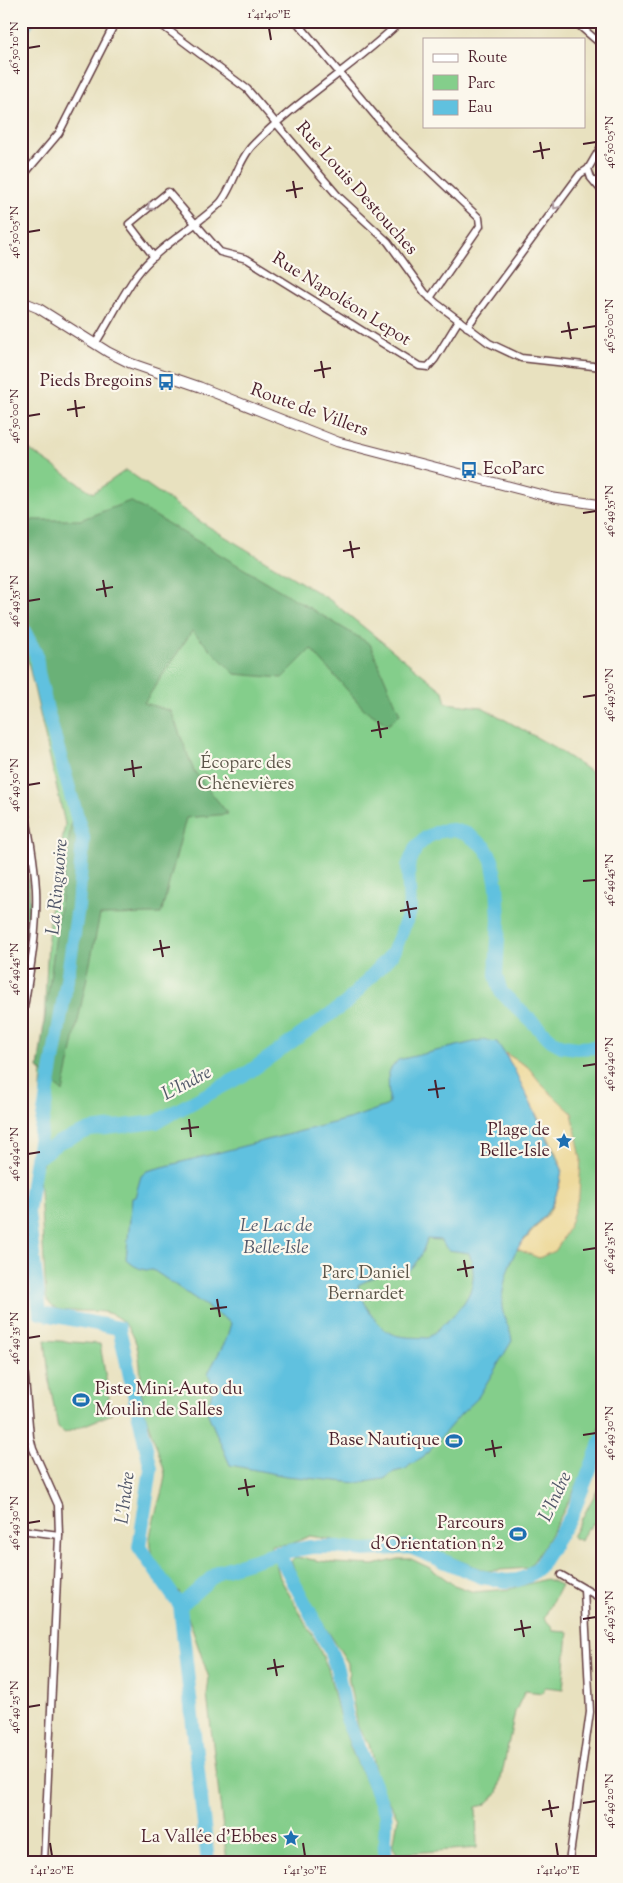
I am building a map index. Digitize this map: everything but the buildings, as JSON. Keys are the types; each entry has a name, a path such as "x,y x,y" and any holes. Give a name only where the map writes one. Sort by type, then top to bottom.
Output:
{"main road":[{"name":"Route de Villers","path":"21,301 38,308 136,366 200,387 338,442 545,496 602,505"}],"street":[{"path":"21,178 58,134 116,21"},
{"name":"Rue Louis Destouches","path":"156,21 247,89 338,196 388,242 430,298 467,327 488,343 521,358 602,367"},
{"path":"296,21 390,133 479,218 480,226 430,298"},
{"path":"96,344 136,276 154,258 196,225 221,201 252,146 339,72 382,40 401,21"},
{"path":"574,21 602,45"},
{"path":"467,327 580,174 588,169 602,144"},
{"path":"588,169 591,178 602,191"},
{"path":"154,258 129,224 168,192 196,225"},
{"name":"Rue Napoléon Lepot","path":"196,225 220,252 247,259 418,366 428,367 459,320"},
{"path":"21,794 33,858 36,919 21,1026"},
{"path":"21,1333 30,1436 33,1449 58,1505 59,1535 44,1862"},
{"path":"21,1530 59,1535"},
{"path":"561,1575 602,1599"},
{"path":"569,1862 590,1712 584,1589"}],"green space":[{"path":"21,444 93,493 126,470 201,522 330,600 443,691 446,703 482,707 552,746 602,779 602,1333 600,1338 602,1344 603,1399 599,1431 583,1472 548,1539 528,1568 486,1571 413,1542 356,1544 310,1536 291,1544 271,1545 280,1578 315,1640 328,1668 339,1714 350,1747 383,1821 380,1840 381,1858 384,1862 227,1862 207,1695 209,1678 179,1591 167,1585 151,1551 151,1535 165,1474 144,1408 136,1344 132,1333 124,1323 113,1315 58,1309 52,1306 46,1298 39,1172 43,1162 38,1152 49,918 65,824 21,631"},
{"path":"130,501 370,644 400,714 388,725 364,709 311,649 282,678 235,674 192,631 144,703 171,711 194,771 228,814 186,818 161,914 100,915 63,1092 38,1068 75,794 21,622 21,527 33,520 80,520"},
{"path":"21,851 25,851 31,907 21,980"},
{"name":"Piste Mini-Auto du Moulin de Salles","path":"45,1340 100,1344 112,1414 65,1433 58,1428 50,1385"},
{"path":"602,1481 602,1522 600,1526 593,1523 590,1528 587,1528 581,1541 572,1537"},
{"path":"295,1557 334,1563 374,1565 399,1559 411,1559 430,1568 454,1585 474,1592 510,1589 546,1579 561,1585 544,1618 553,1631 568,1632 563,1689 545,1687 543,1693 525,1691 515,1712 498,1793 485,1805 476,1807 477,1848 397,1854 393,1847 398,1818 378,1784 369,1744 358,1728 349,1681 348,1663 303,1592 291,1561"}],"sand":[{"name":"Plage de Belle-Isle","path":"505,1053 528,1067 543,1086 572,1113 581,1159 579,1195 569,1227 556,1250 539,1258 517,1249 550,1211 560,1183 560,1161"}],"water":[{"name":"Le Lac de Belle-Isle","path":"482,1040 497,1042 513,1067 562,1169 552,1205 518,1248 507,1273 502,1305 512,1341 477,1399 460,1415 423,1458 406,1469 394,1472 384,1479 357,1483 286,1476 230,1465 207,1412 213,1387 208,1373 226,1340 231,1323 153,1270 138,1268 126,1259 132,1198 135,1197 141,1176 147,1171 352,1118 386,1106 389,1104 388,1072 398,1060","holes":["427,1239 440,1240 448,1250 469,1253 473,1267 473,1280 465,1302 428,1338 405,1337 392,1334 380,1325 370,1312 358,1285 376,1276 398,1272 402,1276 418,1260"]}],"waterway":[{"name":"La Ringuoire","path":"21,29 28,21"},
{"name":"La Ringuoire","path":"21,625 36,654 38,672 48,714 83,838 78,907 36,1159"},
{"name":"L'Indre","path":"208,1862 180,1606 139,1547 151,1469 119,1328 40,1313 28,1212 36,1159 59,1142 90,1130 156,1122 249,1072 346,1003 393,953 410,911 408,866 416,847 427,837 440,831 453,830 467,834 485,847 492,860 497,886 499,919 496,975 501,992 551,1040 562,1046 577,1048 602,1047"},
{"name":"L'Indre","path":"388,1862 385,1850 385,1812 348,1722 337,1669 330,1650 278,1553 311,1547 365,1550 410,1547 482,1577 506,1581 518,1580 528,1576 539,1567 572,1515 602,1439"},
{"name":"L'Indre","path":"180,1606 219,1571 278,1553"}],"place":[{"name":"Pieds Bregoins","path":"166,382"},
{"name":"EcoParc","path":"469,470"},
{"name":"Plage de Belle-Isle","path":"564,1141"},
{"name":"Piste Mini-Auto du Moulin de Salles","path":"81,1400"},
{"name":"Base Nautique","path":"454,1441"},
{"name":"Parcours d'Orientation n°2","path":"518,1534"},
{"name":"La Vallée d'Ebbes","path":"291,1838"}],"park label":[{"name":"Écoparc des Chènevières","path":"246,774"},
{"name":"Parc Daniel Bernardet","path":"366,1284"}]}
